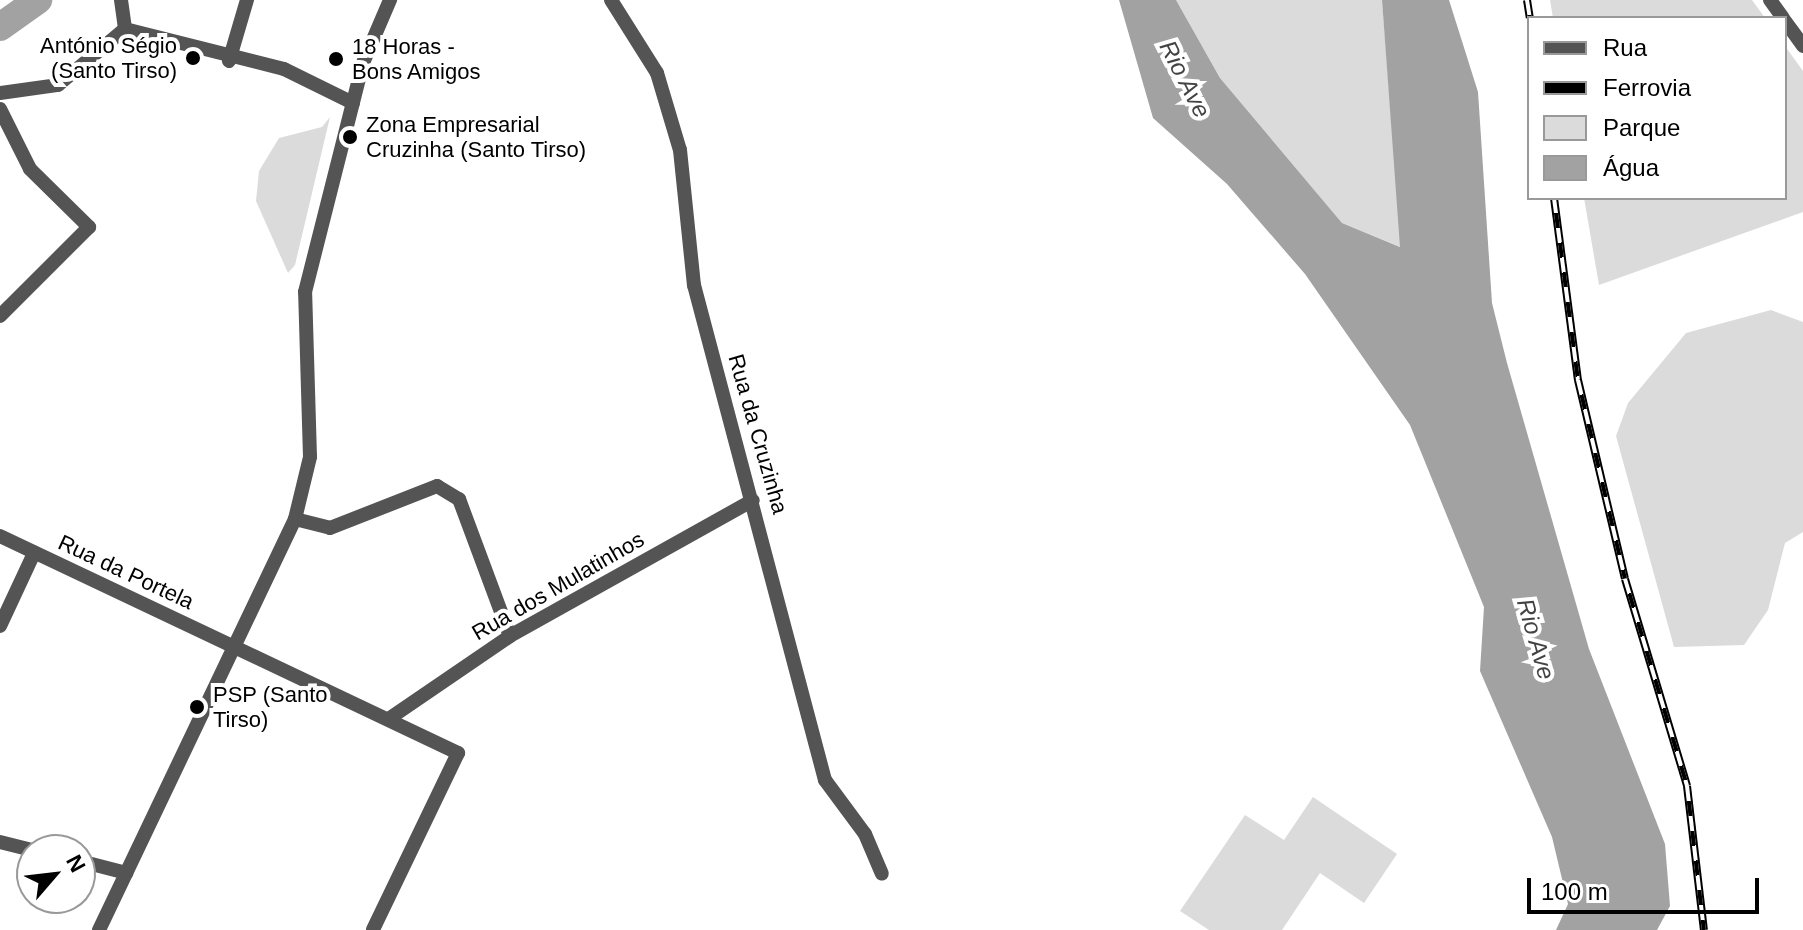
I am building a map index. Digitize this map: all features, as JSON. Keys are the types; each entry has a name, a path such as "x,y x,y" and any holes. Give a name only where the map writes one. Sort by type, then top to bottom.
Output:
{"street":[{"path":"121,0 125,29"},
{"path":"229,61 247,0"},
{"path":"99,930 295,519 310,457 305,292 353,103 390,0"},
{"name":"Rua da Cruzinha","path":"611,0 657,73 680,150 694,285 825,780 865,834 882,874"},
{"path":"1787,24 1803,46"},
{"path":"125,29 229,61 284,69 353,103"},
{"path":"0,93 58,85 125,29"},
{"path":"0,109 30,169 89,227 0,316"},
{"path":"295,519 330,528 437,486 459,499 510,636"},
{"name":"Rua dos Mulatinhos","path":"390,718 510,636 753,500"},
{"name":"Rua da Portela","path":"0,536 390,718 458,753 373,930"},
{"path":"0,626 34,553"},
{"path":"96,865 126,873"}],"green space":[{"path":"1176,0 1382,0 1401,247 1342,223 1220,78"},
{"path":"1550,0 1752,0 1764,16 1553,16"},
{"path":"1787,49 1803,71 1803,212 1599,285 1584,200 1787,200"},
{"path":"330,117 295,265 288,273 256,201 259,171 279,138 322,127"},
{"path":"1771,310 1803,322 1803,532 1785,543 1768,610 1744,645 1674,647 1616,436 1628,403 1686,333"},
{"path":"1313,797 1397,854 1364,903 1320,873 1282,930 1209,930 1180,911 1245,815 1284,840"}],"water":[{"name":"Rio Ave","path":"1119,0 1176,0 1220,78 1342,223 1400,247 1382,0 1449,0 1478,92 1492,303 1507,363 1589,649 1665,844 1670,906 1657,930 1556,930 1568,904 1552,837 1480,671 1484,607 1410,425 1305,274 1227,184 1153,118"}],"waterway":[{"path":"0,27 38,0"}],"railway":[{"path":"1527,0 1530,16"},
{"path":"1554,200 1578,380 1625,579 1687,786 1704,930"}],"place":[{"name":"António Ségio (Santo Tirso)","path":"193,58"},
{"name":"18 Horas - Bons Amigos","path":"336,59"},
{"name":"Zona Empresarial Cruzinha (Santo Tirso)","path":"350,137"},
{"name":"PSP (Santo Tirso)","path":"197,707"}]}
